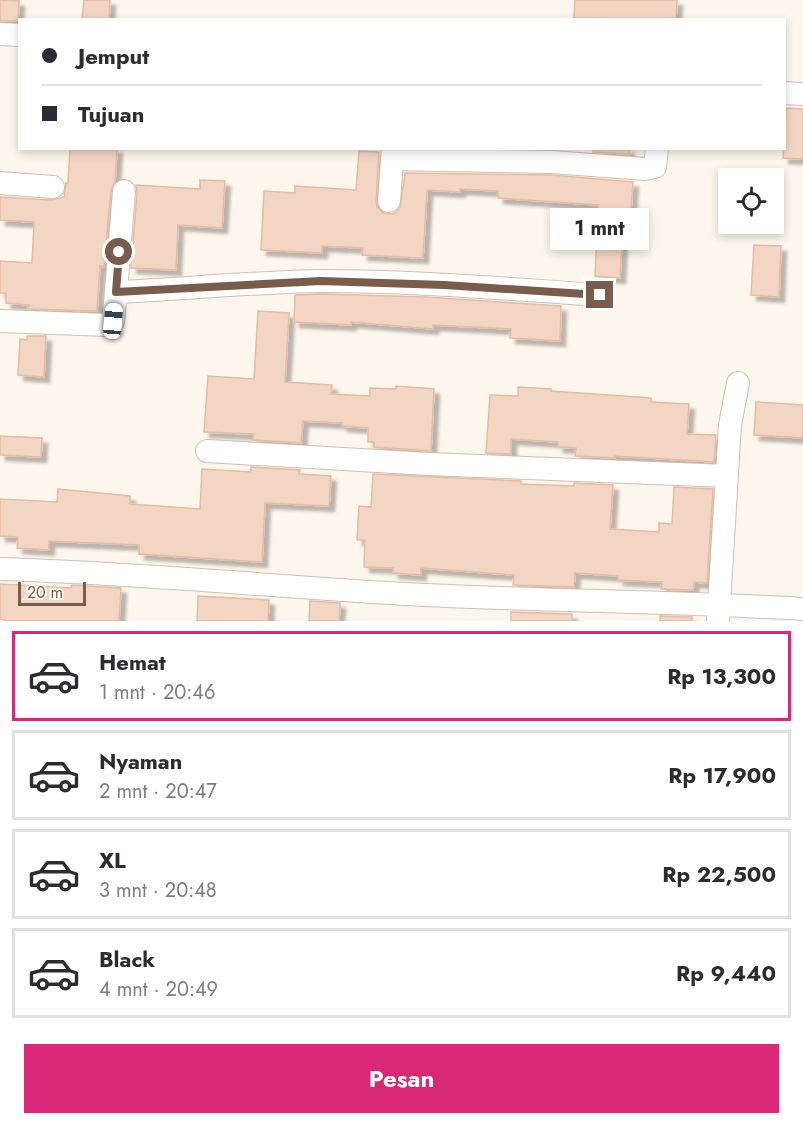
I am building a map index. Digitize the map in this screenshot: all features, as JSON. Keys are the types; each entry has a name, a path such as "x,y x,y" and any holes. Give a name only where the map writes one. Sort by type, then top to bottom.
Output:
{"street":[{"path":"0,34 18,35"},
{"path":"786,93 803,94"},
{"path":"389,201 392,154 645,169 655,167 657,150"},
{"path":"0,183 53,187"},
{"path":"0,321 111,324 116,292 124,191"},
{"path":"116,292 321,281 444,285 600,295"},
{"path":"718,613 732,409 738,383"},
{"path":"207,451 428,464 727,476"},
{"path":"0,569 81,572 718,613 803,609"}],"building":[{"path":"0,0 19,1 18,21 0,21"},
{"path":"84,0 110,0 109,18 82,18"},
{"path":"575,0 677,0 676,18 574,18"},
{"path":"786,108 803,109 803,159 783,158 783,150 786,150"},
{"path":"70,150 117,150 104,267 100,266 97,311 28,309 29,305 6,303 6,293 0,293 0,261 32,263 34,222 0,220 0,197 52,200 64,197 66,183 68,183"},
{"path":"593,150 629,150 629,154 593,152"},
{"path":"359,151 379,152 376,201 377,207 387,214 395,213 400,208 405,173 551,175 633,182 630,225 623,224 620,278 595,276 598,205 498,198 498,191 427,190 423,258 362,255 363,248 322,246 322,253 261,250 264,191 295,193 295,186 356,190"},
{"path":"200,180 225,181 222,228 178,225 176,270 131,268 136,185 200,189"},
{"path":"754,245 781,246 779,297 751,295"},
{"path":"295,295 426,297 561,306 560,341 510,338 511,329 433,325 433,329 351,322 351,325 294,322"},
{"path":"258,311 289,313 285,382 332,385 331,394 370,396 370,388 396,389 396,386 434,389 431,451 374,447 374,442 368,442 368,428 342,426 342,423 303,421 301,443 253,440 253,434 204,432 208,376 254,379"},
{"path":"27,336 46,336 44,377 18,375 20,339 27,340"},
{"path":"518,387 651,398 651,402 689,404 687,434 716,435 714,462 575,456 576,448 558,447 558,442 511,439 511,454 486,453 490,395 518,396"},
{"path":"756,402 803,405 803,438 754,435"},
{"path":"0,436 42,438 41,457 0,455"},
{"path":"251,467 300,470 299,474 331,476 329,506 265,503 262,562 139,554 139,545 49,541 49,550 17,548 18,537 0,536 0,499 57,502 58,489 130,496 130,504 200,509 202,469 251,472"},
{"path":"373,474 521,481 521,484 613,485 610,529 659,532 659,523 672,524 674,487 713,489 707,583 694,582 693,590 661,589 662,582 618,580 618,576 575,573 574,587 513,585 514,575 421,568 421,575 393,573 393,568 364,567 365,540 357,540 359,506 371,507"},
{"path":"0,584 121,588 119,621 9,621 0,619"},
{"path":"198,596 269,600 268,621 197,621"},
{"path":"310,601 340,603 339,621 309,621"},
{"path":"511,612 572,614 572,621 511,621"},
{"path":"660,616 692,617 692,621 660,621"}],"route":[{"path":"119,252 116,292 321,281 444,285 600,295"}]}
